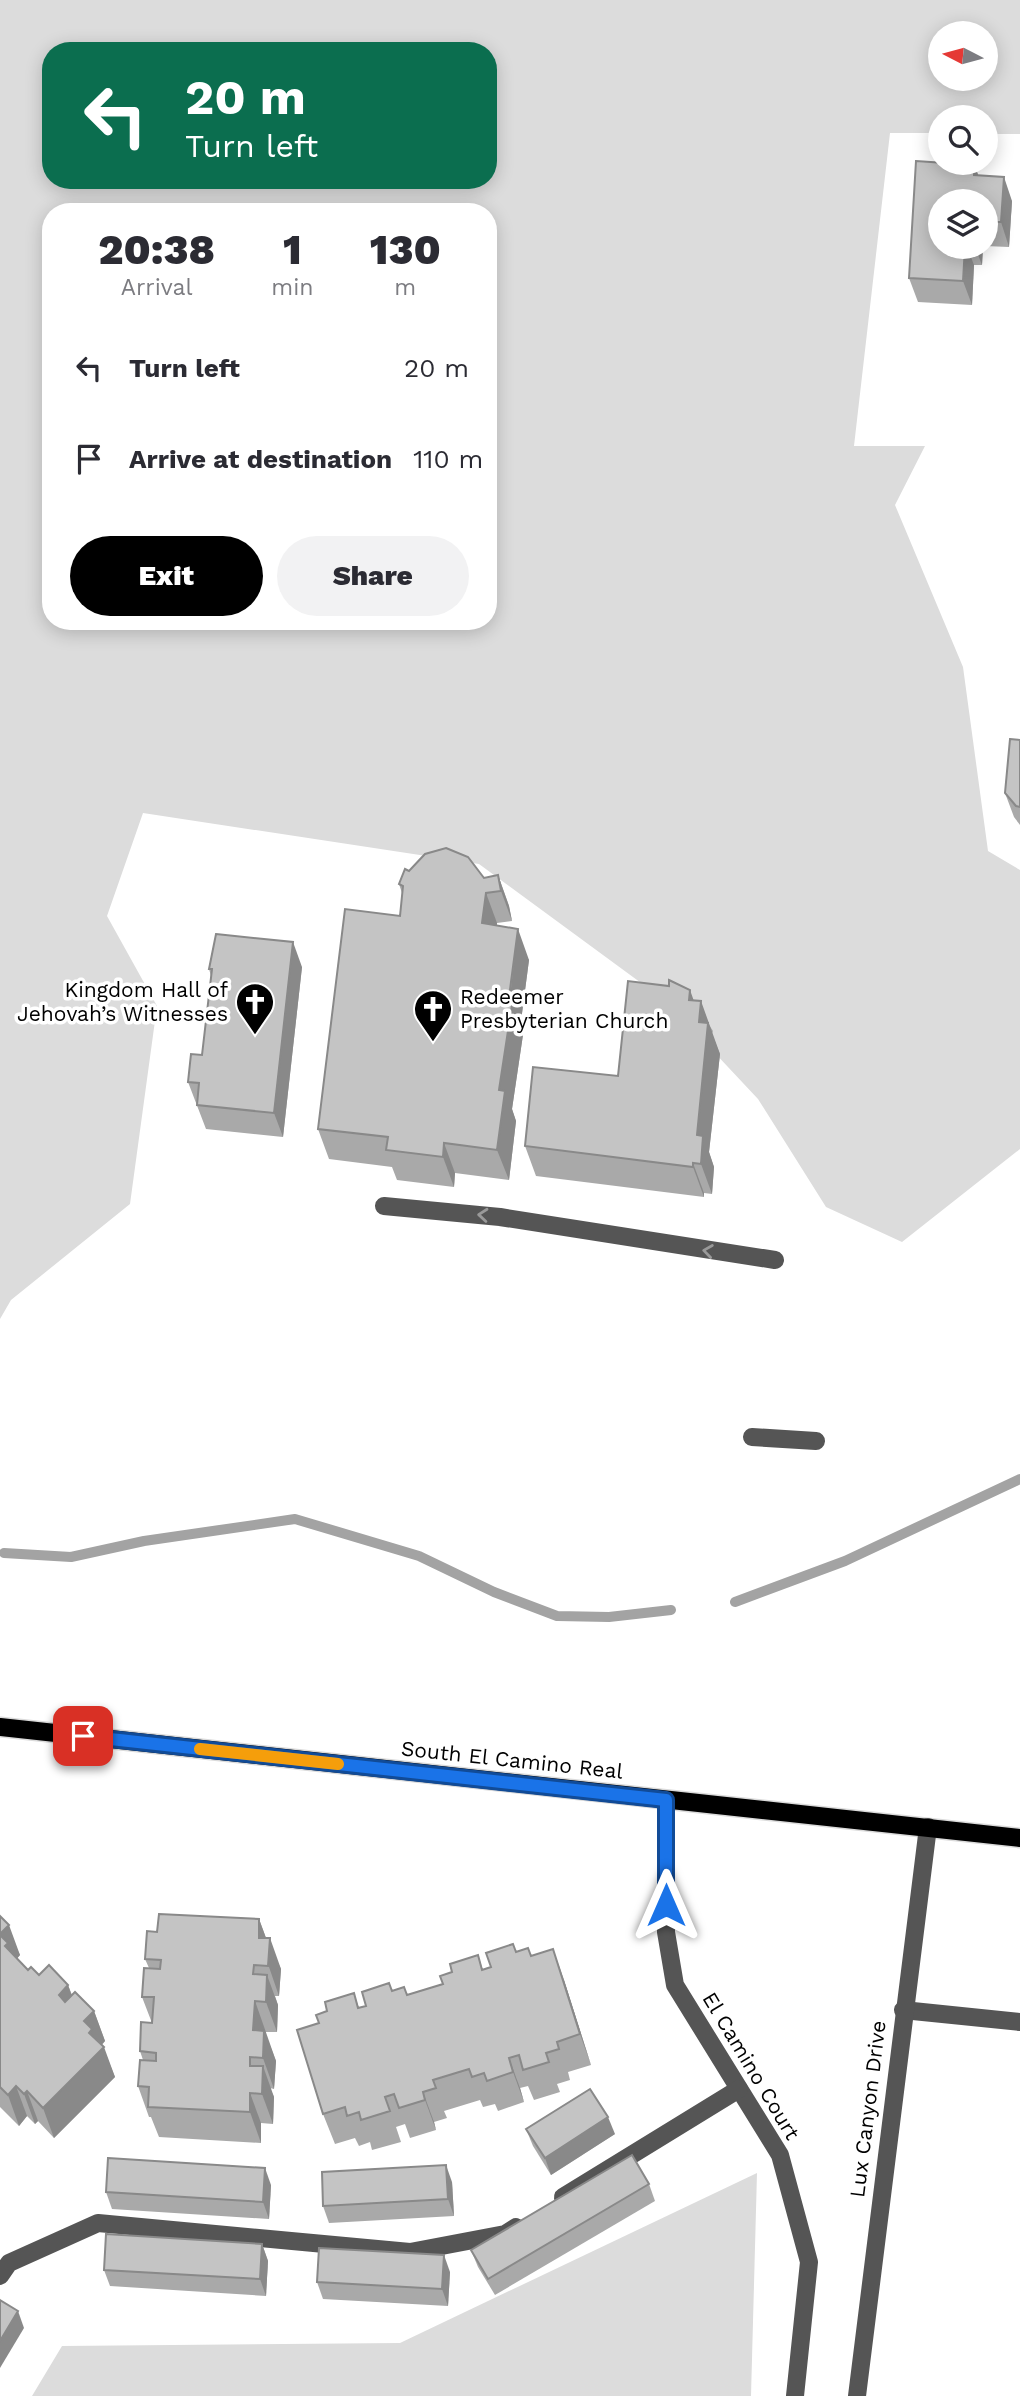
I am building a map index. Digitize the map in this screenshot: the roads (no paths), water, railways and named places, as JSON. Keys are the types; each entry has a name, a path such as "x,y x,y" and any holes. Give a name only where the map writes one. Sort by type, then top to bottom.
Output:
{"main road":[{"name":"South El Camino Real","path":"0,1727 1020,1838"}],"street":[{"path":"384,1206 500,1217 775,1261"},
{"path":"752,1437 816,1441"},
{"name":"El Camino Court","path":"666,1800 666,1932 675,1984 780,2155 809,2262 795,2396"},
{"name":"Lux Canyon Drive","path":"857,2396 903,2010 929,1827"},
{"path":"903,2010 1020,2022"},
{"path":"550,2206 739,2089"},
{"path":"0,2276 9,2263 98,2223 410,2252 505,2234 528,2220"}],"waterway":[{"path":"735,1602 845,1561 1020,1479"},
{"path":"4,1553 71,1557 144,1541 295,1519 419,1556 494,1592 557,1616 609,1617 671,1610"}],"place":[{"name":"Kingdom Hall of Jehovah’s Witnesses","path":"255,1036"},
{"name":"Redeemer Presbyterian Church","path":"433,1043"}]}
